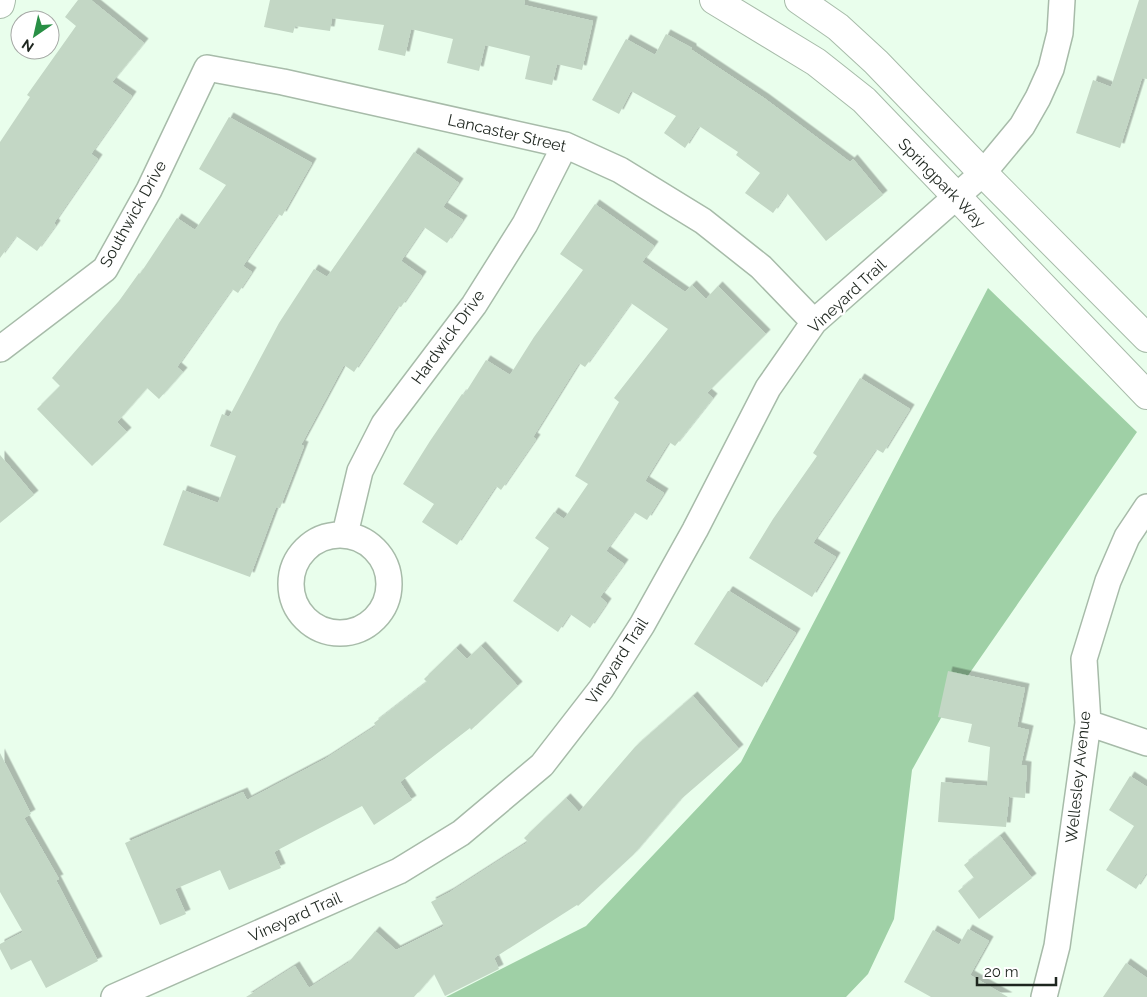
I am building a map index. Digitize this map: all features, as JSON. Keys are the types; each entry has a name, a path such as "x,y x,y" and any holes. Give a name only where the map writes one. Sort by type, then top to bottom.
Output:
{"street":[{"path":"0,4 1,0"},
{"name":"Springpark Way","path":"714,0 816,62 864,100 1147,395"},
{"path":"799,0 838,27 876,62 1147,338"},
{"name":"Vineyard Trail","path":"114,997 399,871 461,833 542,765 601,689 642,625 695,530 768,388 814,322 957,198 983,173 1022,126 1038,98 1051,69 1058,42 1062,0"},
{"name":"Lancaster Street","path":"207,68 283,82 565,145 620,170 703,220 761,266 814,322"},
{"name":"Southwick Drive","path":"2,342 105,269 149,190 207,68"},
{"name":"Hardwick Drive","path":"345,534 360,471 384,424 474,305 525,224 565,145"},
{"name":"Wellesley Avenue","path":"1044,997 1057,946 1088,723 1084,659 1108,581 1127,537 1147,508"},
{"path":"1088,723 1147,743"}],"green space":[{"path":"988,288 1137,432 951,700 912,770 894,919 868,974 846,997 446,997 586,926 741,762"}],"building":[{"path":"78,0 91,0 144,43 112,82 132,96 91,154 98,159 37,251 16,236 0,258 0,142 30,97 27,95 52,60 60,60 60,49 76,26 65,17"},
{"path":"270,0 525,0 524,5 593,21 582,70 557,64 552,85 525,79 530,56 485,45 479,71 447,63 453,39 411,29 405,56 378,50 384,25 332,18 330,31 295,26 293,33 264,27"},
{"path":"1139,0 1147,0 1147,79 1142,78 1120,148 1076,133 1093,80 1111,87"},
{"path":"666,34 692,48 692,50 764,98 850,162 853,159 883,195 826,241 787,193 773,213 745,193 760,173 736,155 738,152 699,126 685,148 664,133 676,116 631,91 619,114 592,100 626,39 655,55"},
{"path":"229,117 312,163 282,216 278,214 243,266 252,272 238,293 232,289 177,367 183,372 159,399 147,388 117,422 127,432 92,466 37,409 60,386 52,378 119,301 140,274 177,218 195,230 226,185 199,169"},
{"path":"414,152 459,183 443,207 463,220 447,243 424,227 401,261 422,276 401,307 398,306 354,372 344,365 301,445 304,446 280,508 276,507 250,577 163,545 183,490 218,503 236,456 210,446 222,414 229,417 279,323 314,269 327,277"},
{"path":"595,204 654,246 642,262 685,292 692,285 706,299 718,286 766,334 707,393 713,398 675,446 669,442 645,481 664,493 647,520 634,512 606,551 624,564 600,597 607,603 590,628 570,614 558,632 513,601 549,548 535,538 554,512 564,519 588,484 575,476 619,402 614,398 668,329 631,303 585,367 579,363 533,437 536,439 501,490 496,486 457,545 422,522 434,504 403,484 486,360 510,375 534,337 583,270 560,254"},
{"path":"860,378 910,409 883,453 876,449 813,543 836,557 812,597 749,558 773,519 817,456 813,453"},
{"path":"0,455 34,495 0,523"},
{"path":"728,591 796,633 762,687 694,644"},
{"path":"481,646 518,686 471,730 470,728 400,782 412,800 374,825 362,806 274,852 281,868 229,890 220,870 175,889 186,914 160,925 125,843 243,792 247,800 325,759 376,726 374,723 427,682 424,679 456,648 467,659"},
{"path":"948,671 1025,688 1017,727 1029,730 1021,765 1027,766 1025,798 1009,797 1006,827 938,822 941,782 987,786 990,747 968,742 972,724 938,717"},
{"path":"693,696 739,749 680,800 633,855 578,906 494,958 499,969 445,996 434,974 414,997 246,997 295,966 309,988 348,963 375,931 396,950 444,926 431,902 528,842 524,838 566,798 579,812 635,747"},
{"path":"0,753 31,814 24,818 59,879 56,880 98,961 46,988 31,960 11,970 0,949 0,944 23,932 0,892"},
{"path":"1130,776 1147,787 1147,872 1136,889 1106,870 1134,826 1109,810"},
{"path":"1000,836 1032,878 979,919 958,891 974,878 964,865"},
{"path":"968,929 989,941 970,975 1008,997 931,997 904,982 933,930 959,945"},
{"path":"1126,963 1147,978 1147,997 1103,997"}]}
